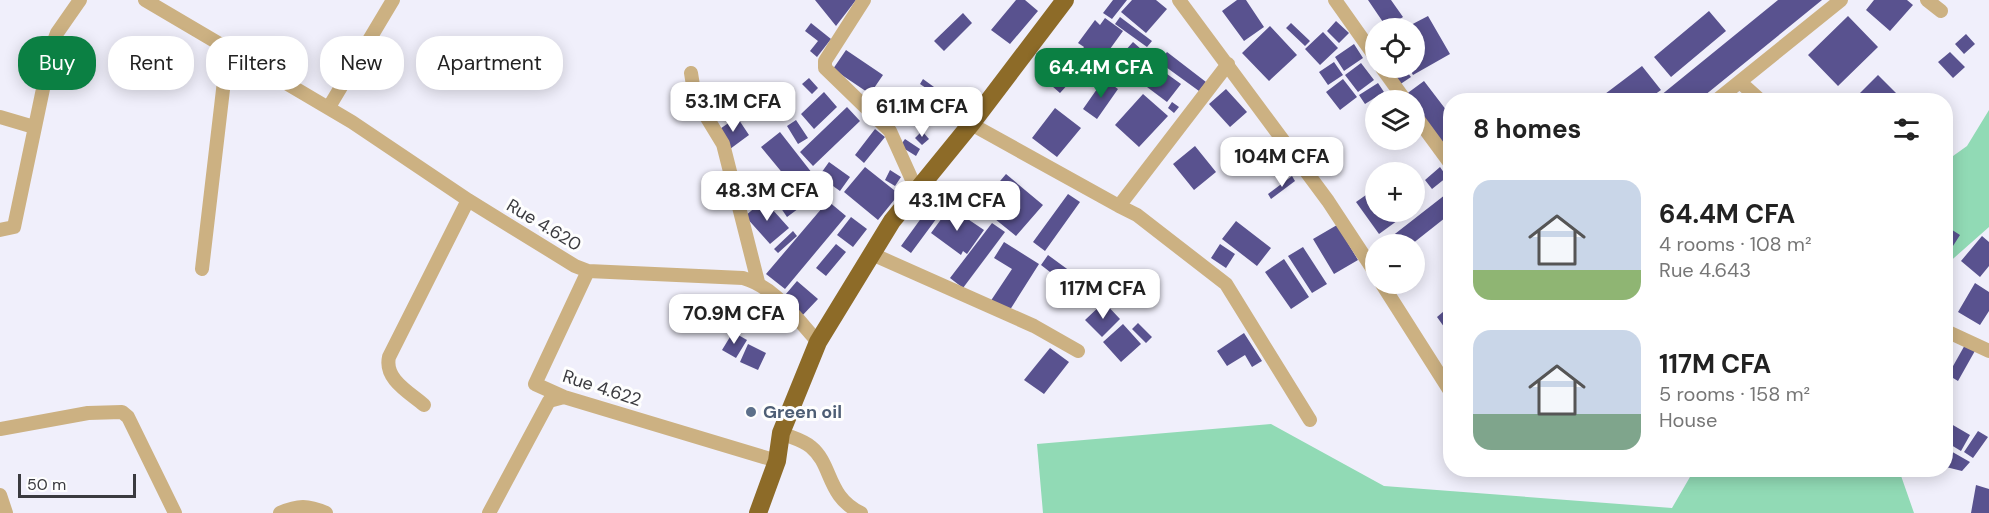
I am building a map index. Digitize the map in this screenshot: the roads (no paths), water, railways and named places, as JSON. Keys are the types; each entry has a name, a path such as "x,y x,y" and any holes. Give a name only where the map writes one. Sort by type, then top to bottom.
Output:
{"highway":[{"path":"758,513 777,461 781,433 818,342 892,221 971,124 1065,0"}],"street":[{"path":"0,230 14,226 52,46 57,33 80,0"},
{"name":"Rue 4.620","path":"145,0 209,36"},
{"path":"329,107 393,0"},
{"path":"864,0 825,61 825,68 890,131 916,191"},
{"path":"1179,0 1328,201 1365,257"},
{"path":"1335,0 1365,42"},
{"path":"1725,93 1841,0"},
{"path":"1928,0 1941,11"},
{"path":"1119,206 1228,64"},
{"path":"691,73 695,98 723,144 758,282 775,296 818,342"},
{"path":"1740,81 1753,93"},
{"path":"202,269 223,90"},
{"name":"Rue 4.620","path":"300,90 468,200 575,266 588,271 743,278 758,282"},
{"path":"0,117 34,127"},
{"path":"971,124 1137,215 1226,284 1310,420"},
{"path":"1425,129 1443,153"},
{"path":"424,405 392,377 387,367 389,357 468,200"},
{"path":"872,254 1034,326 1078,351"},
{"name":"Rue 4.622","path":"588,271 536,384 564,397 777,461"},
{"path":"1388,294 1443,381"},
{"path":"1953,334 1989,351"},
{"path":"489,513 549,401 564,397"},
{"path":"0,429 88,413 122,412 128,417 176,513"},
{"path":"781,433 811,447 835,492 850,508 861,513"},
{"path":"0,495 6,513"},
{"path":"280,513 302,506 311,506 326,513"}],"place":[{"name":"Green oil","path":"751,412"}]}
